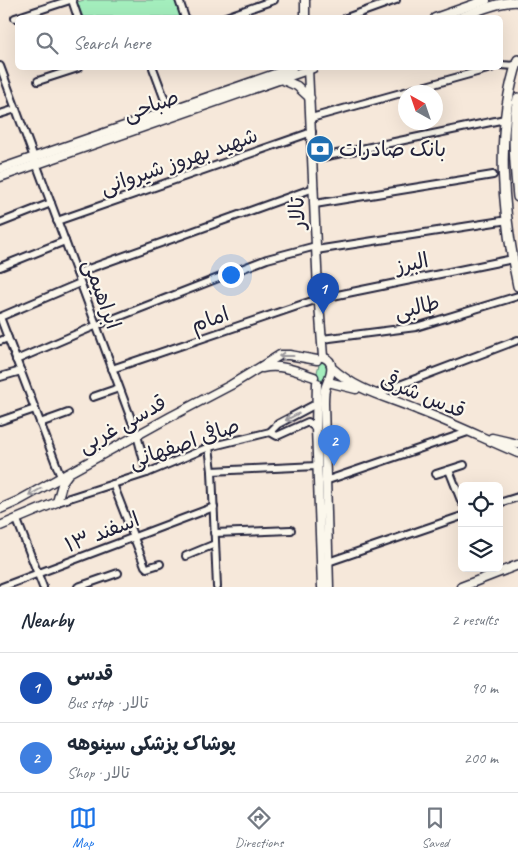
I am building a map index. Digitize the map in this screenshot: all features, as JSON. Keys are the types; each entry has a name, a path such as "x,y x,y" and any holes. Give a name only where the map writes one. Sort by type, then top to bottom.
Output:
{"main road":[{"path":"517,63 505,120 503,143 508,220 518,286"},
{"path":"518,98 515,113 518,197"},
{"path":"503,143 516,148"}],"street":[{"path":"24,15 71,0 77,15"},
{"path":"179,0 184,15"},
{"path":"232,15 274,0"},
{"path":"305,0 305,15"},
{"path":"354,15 396,0"},
{"path":"464,15 486,0"},
{"path":"446,15 512,0 518,2"},
{"path":"503,65 517,63"},
{"name":"ابراهیمی","path":"1,70 137,435 147,473"},
{"path":"38,81 72,70"},
{"path":"154,70 169,111"},
{"name":"صباحی","path":"0,177 35,161 282,70"},
{"name":"صباحی","path":"0,169 35,161 305,70"},
{"name":"تالار","path":"310,70 318,299 322,339 320,358 314,367 316,380"},
{"path":"311,118 484,70"},
{"path":"280,79 296,86 310,98"},
{"path":"0,114 16,109"},
{"path":"313,159 505,120"},
{"name":"شهید بهروز شیروانی","path":"57,221 312,132"},
{"path":"314,204 493,175"},
{"path":"77,273 314,188"},
{"path":"0,223 50,203"},
{"path":"16,360 95,326 267,259 316,248 508,220"},
{"path":"0,267 65,241"},
{"name":"البرز","path":"318,299 513,259"},
{"path":"61,477 0,317 80,283"},
{"name":"طالبی","path":"322,339 416,327 518,296"},
{"name":"امام","path":"112,369 318,299"},
{"path":"0,341 8,338"},
{"path":"376,394 518,340"},
{"name":"قدسی غربی","path":"0,509 18,501 260,368 280,355 320,358"},
{"name":"قدس شرقی","path":"320,358 329,360 332,368 347,382 518,453"},
{"name":"قدسی غربی","path":"260,368 271,366 285,367 316,380"},
{"path":"329,587 324,412 327,383 332,368"},
{"path":"0,377 21,371"},
{"path":"316,380 322,587"},
{"name":"قدس شرقی","path":"316,380 320,386 327,383 365,390"},
{"path":"93,397 119,388"},
{"name":"صافی اصفهانی","path":"58,502 147,473 209,447 270,432 278,424 316,404"},
{"path":"0,421 35,409"},
{"path":"40,423 68,413"},
{"path":"270,432 276,436 308,422 316,428"},
{"path":"325,481 468,432"},
{"name":"قدس شرقی","path":"468,432 518,444"},
{"path":"209,447 212,471 217,587"},
{"path":"436,474 464,465"},
{"path":"212,471 317,466"},
{"path":"449,470 458,493"},
{"path":"0,526 58,502 63,481 69,472"},
{"path":"113,484 146,568 160,564"},
{"path":"503,502 518,497"},
{"name":"اسفند ۱۳","path":"2,587 214,508"},
{"path":"328,562 458,517"},
{"path":"17,520 43,587"},
{"path":"214,533 291,530"},
{"path":"186,556 215,544"},
{"path":"461,587 518,565"},
{"path":"78,587 118,573"}],"green space":[{"path":"84,0 175,0 180,15 82,15 77,2"},
{"path":"320,361 327,362 328,370 324,382 319,381 317,372"}],"place":[{"name":"بانک صادرات","path":"320,149"},
{"name":"قدسی","path":"323,314"},
{"name":"پوشاک پزشکی سینوهه","path":"334,466"}]}
